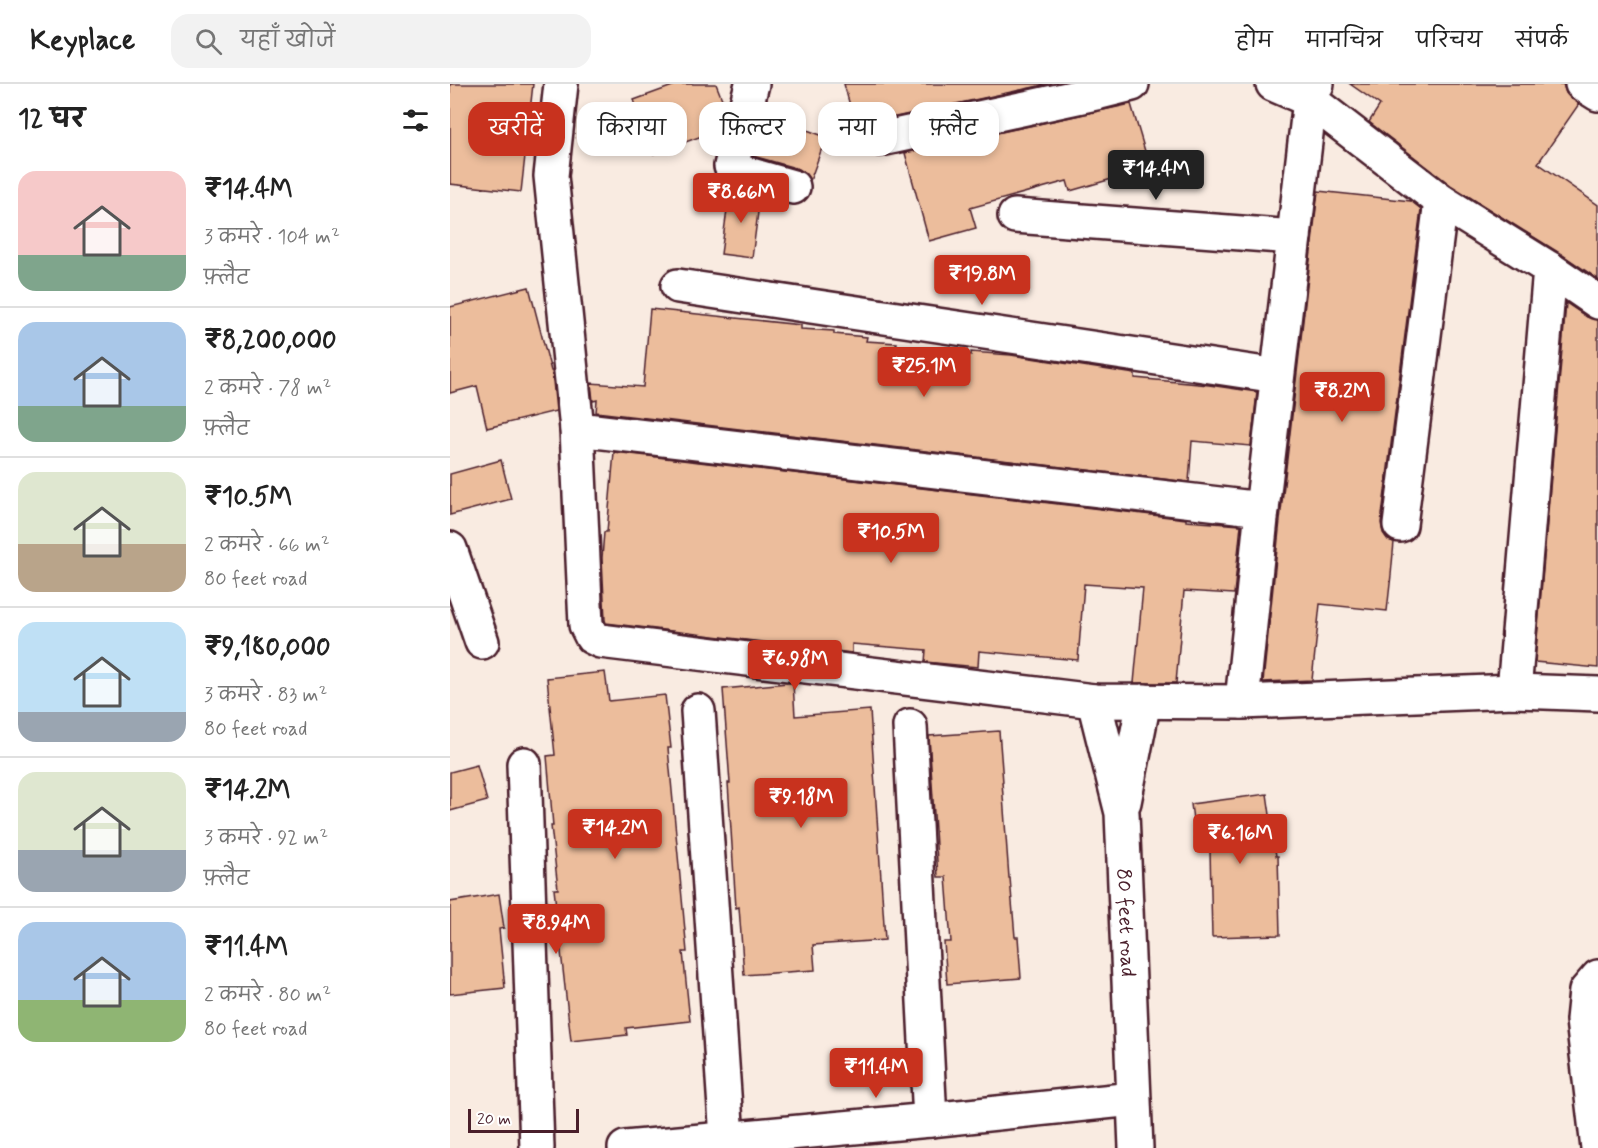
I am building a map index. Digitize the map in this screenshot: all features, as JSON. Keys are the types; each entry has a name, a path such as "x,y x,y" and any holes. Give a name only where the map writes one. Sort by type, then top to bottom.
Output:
{"street":[{"path":"561,84 551,176 577,429 586,625 592,637 600,641 694,654 1094,701 1242,702 1514,691 1598,694"},
{"path":"752,84 731,166 734,170 793,187"},
{"path":"897,135 1132,84"},
{"path":"1273,84 1313,92 1441,201 1551,269 1598,302"},
{"path":"1582,84 1598,94"},
{"path":"1242,702 1277,376 1313,92"},
{"path":"1400,525 1441,201"},
{"path":"1015,216 1294,237"},
{"path":"1514,691 1551,269"},
{"path":"678,286 1277,376"},
{"path":"577,429 1262,509"},
{"path":"450,549 482,642"},
{"name":"80 feet road","path":"1094,701 1122,813 1136,1148"},
{"path":"1122,813 1144,701"},
{"path":"699,711 727,1138"},
{"path":"910,726 930,1120"},
{"path":"524,764 537,1148"},
{"path":"1598,977 1586,992 1583,1020 1598,1148"},
{"path":"625,1148 1133,1099"}],"building":[{"path":"450,84 533,84 531,102 468,102 468,156 525,156 521,192 450,184"},
{"path":"678,84 716,84 722,99 728,101 699,102 699,137 687,142 687,102 635,102 634,100"},
{"path":"844,84 1048,84 965,102 909,102 909,114 897,117 897,102 849,102"},
{"path":"1350,84 1563,84 1566,93 1579,104 1538,163 1598,205 1598,279 1452,186 1369,122 1380,105"},
{"path":"1131,104 1150,168 1070,191 1067,181 970,208 976,228 929,241 905,153 909,152 909,156 999,156 999,133"},
{"path":"806,130 818,134 819,156 810,181 799,169 753,156 806,156"},
{"path":"730,188 760,197 752,258 721,254"},
{"path":"1318,191 1411,201 1421,209 1381,523 1383,533 1388,540 1394,542 1387,611 1320,604 1312,680 1263,682 1281,511"},
{"path":"529,287 552,371 556,411 487,428 477,386 450,393 450,307"},
{"path":"1566,303 1587,317 1598,320 1598,668 1535,662"},
{"path":"650,309 801,325 801,329 834,331 834,334 867,337 866,341 897,343 896,349 971,355 971,352 1011,355 1135,374 1135,378 1257,392 1251,446 1192,441 1189,482 596,412 597,400 593,401 591,383 643,387"},
{"path":"614,452 1186,519 1186,521 1241,525 1234,594 1184,591 1176,683 1134,683 1143,588 1084,584 1078,660 979,651 978,667 925,662 926,650 852,644 852,653 606,623 602,558 604,532 607,532"},
{"path":"501,460 511,499 450,515 450,474"},
{"path":"605,672 609,701 665,695 687,952 683,952 690,1021 626,1028 627,1035 571,1041 554,889 558,889 547,756 555,755 547,678"},
{"path":"793,683 795,716 870,710 885,940 813,945 815,970 744,975 739,907 736,908 723,689"},
{"path":"999,731 1009,878 1015,937 1018,937 1021,978 947,984 944,942 951,942 946,877 938,877 929,736"},
{"path":"477,765 487,801 450,811 450,772"},
{"path":"1267,794 1276,856 1278,856 1280,935 1212,937 1210,850 1197,851 1191,804"},
{"path":"499,894 504,928 499,929 505,988 450,994 450,902"}]}
